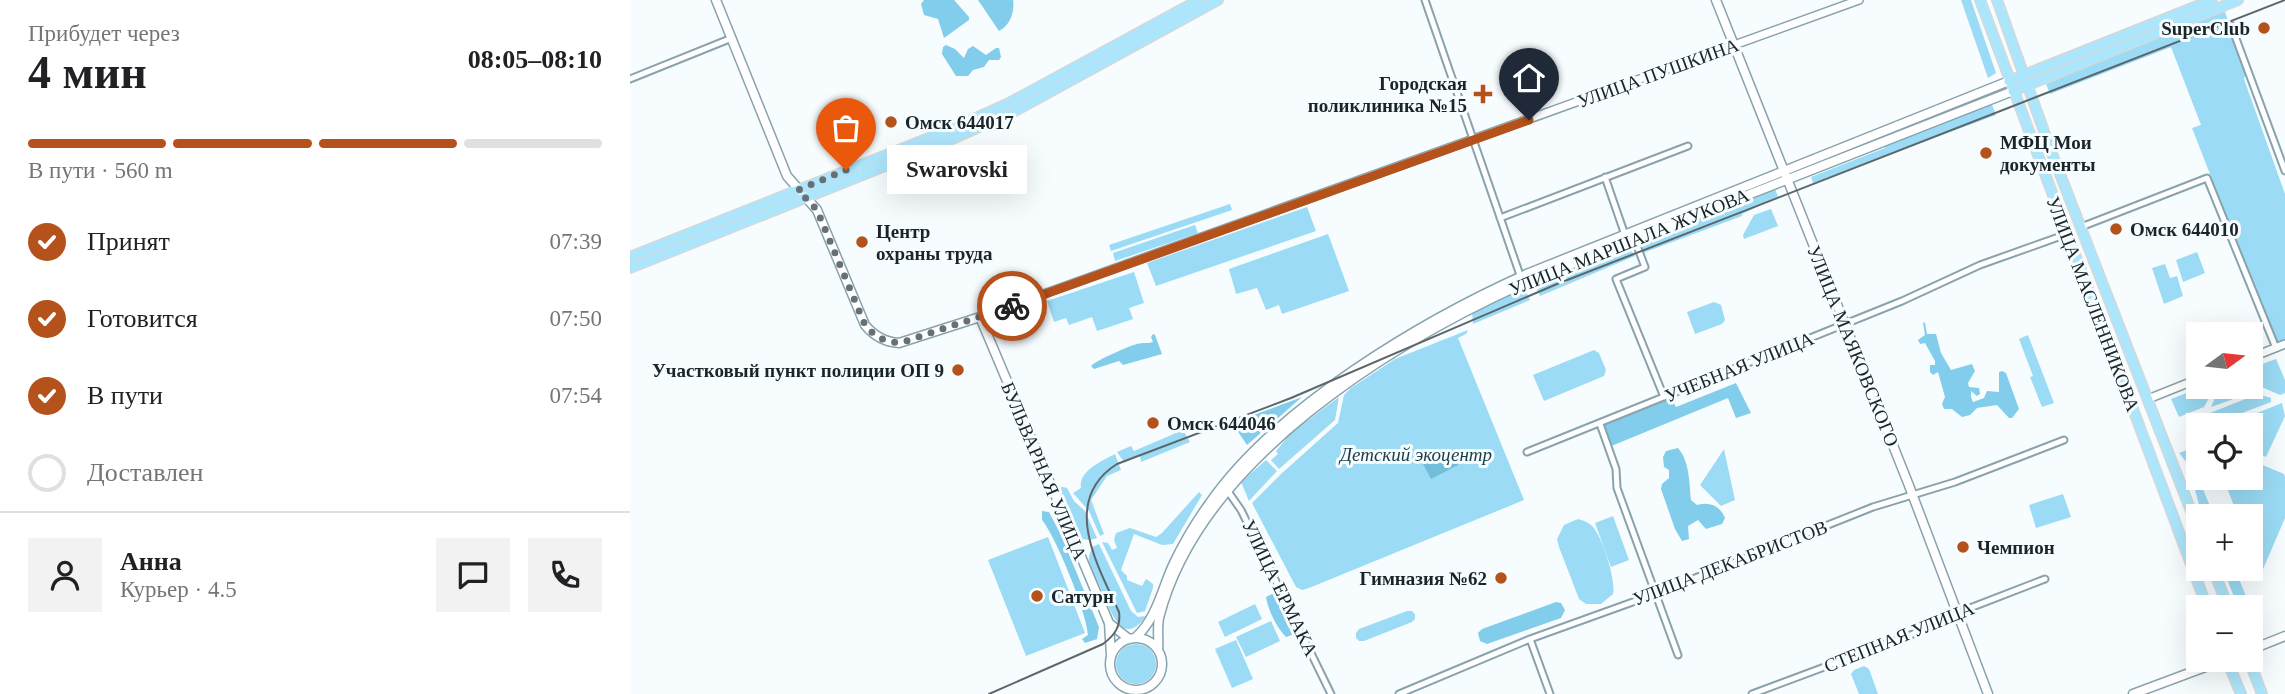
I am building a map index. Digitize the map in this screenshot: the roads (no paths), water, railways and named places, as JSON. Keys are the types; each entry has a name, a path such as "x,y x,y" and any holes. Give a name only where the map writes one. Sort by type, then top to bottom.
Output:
{"main road":[{"path":"716,0 787,176 806,197"},
{"path":"1032,97 1199,0"},
{"path":"630,268 958,136 1218,0"},
{"name":"УЛИЦА МАЯКОВСКОГО","path":"1716,0 1988,694"},
{"name":"УЛИЦА МАСЛЕННИКОВА","path":"1980,0 2203,595"},
{"name":"УЛИЦА МАСЛЕННИКОВА","path":"1997,0 2025,80 2188,504"},
{"name":"УЛИЦА МАРШАЛА ЖУКОВА","path":"1630,235 1787,179 2212,0"},
{"name":"УЛИЦА МАРШАЛА ЖУКОВА","path":"2025,80 2238,0"},
{"name":"УЛИЦА МАРШАЛА ЖУКОВА","path":"1132,638 1150,620 1180,551 1195,524 1225,488 1278,439 1354,380 1440,326 1521,280 1784,170 2011,86"},
{"path":"630,257 954,128 1011,108"},
{"name":"УЛИЦА ПУШКИНА","path":"806,197 817,210 865,325 879,338 892,343 903,342 980,317"},
{"path":"2067,234 2083,232"},
{"name":"БУЛЬВАРНАЯ УЛИЦА","path":"980,317 1109,624 1111,655"},
{"path":"2101,326 2108,319 2117,320"},
{"path":"2129,397 2138,402 2148,399"},
{"name":"УЛИЦА МАРШАЛА ЖУКОВА","path":"1158,650 1158,621 1180,565 1225,488"},
{"path":"1109,624 1132,638 1150,642 1158,650 1162,668 1156,681 1149,687 1132,692 1115,680 1111,672 1111,655 1120,643 1132,638"},
{"path":"2263,645 2285,636"},
{"path":"2133,694 2193,672"},
{"path":"2231,672 2241,694"},
{"path":"2254,672 2262,694"},
{"path":"1156,681 1156,694"}],"street":[{"path":"1425,0 1521,280"},
{"name":"УЛИЦА ПУШКИНА","path":"980,317 1859,0"},
{"path":"2231,25 2285,171"},
{"path":"630,79 732,38"},
{"path":"1500,218 1688,146"},
{"path":"2277,150 2284,147"},
{"path":"1605,177 1646,267 1616,279 1664,397"},
{"path":"2083,232 2207,178 2276,348"},
{"name":"УЧЕБНАЯ УЛИЦА","path":"1527,452 1955,279 1980,265 2067,234"},
{"path":"2263,353 2285,344"},
{"path":"2148,399 2186,384"},
{"path":"1600,424 1616,469 1617,488 1678,655"},
{"name":"УЛИЦА ДЕКАБРИСТОВ","path":"1399,694 1530,639 1654,594 1882,503 1955,482 2064,440"},
{"name":"УЛИЦА ЕРМАКА","path":"1225,488 1241,510 1331,694"},
{"name":"СТЕПНАЯ УЛИЦА","path":"1752,694 1913,634 1957,613 2045,579"},
{"path":"1530,639 1550,694"}],"tram line":[{"path":"989,694 1103,644 1116,630 1119,612 1094,554 1088,534 1087,514 1090,496 1100,479 1117,464 1291,398 1557,284 2285,0"}],"place":[{"name":"SuperClub","path":"2264,28"},
{"name":"Городская поликлиника №15","path":"1483,94"},
{"name":"Омск 644017","path":"891,122"},
{"name":"МФЦ Мои документы","path":"1986,153"},
{"name":"Swarovski","path":"846,170"},
{"name":"Омск 644010","path":"2116,229"},
{"name":"Центр охраны труда","path":"862,242"},
{"name":"Участковый пункт полиции ОП 9","path":"958,370"},
{"name":"Омск 644046","path":"1153,423"},
{"name":"Чемпион","path":"1963,547"},
{"name":"Гимназия №62","path":"1501,578"},
{"name":"Сатурн","path":"1037,596"}],"park label":[{"name":"Детский экоцентр","path":"1416,454"}]}
